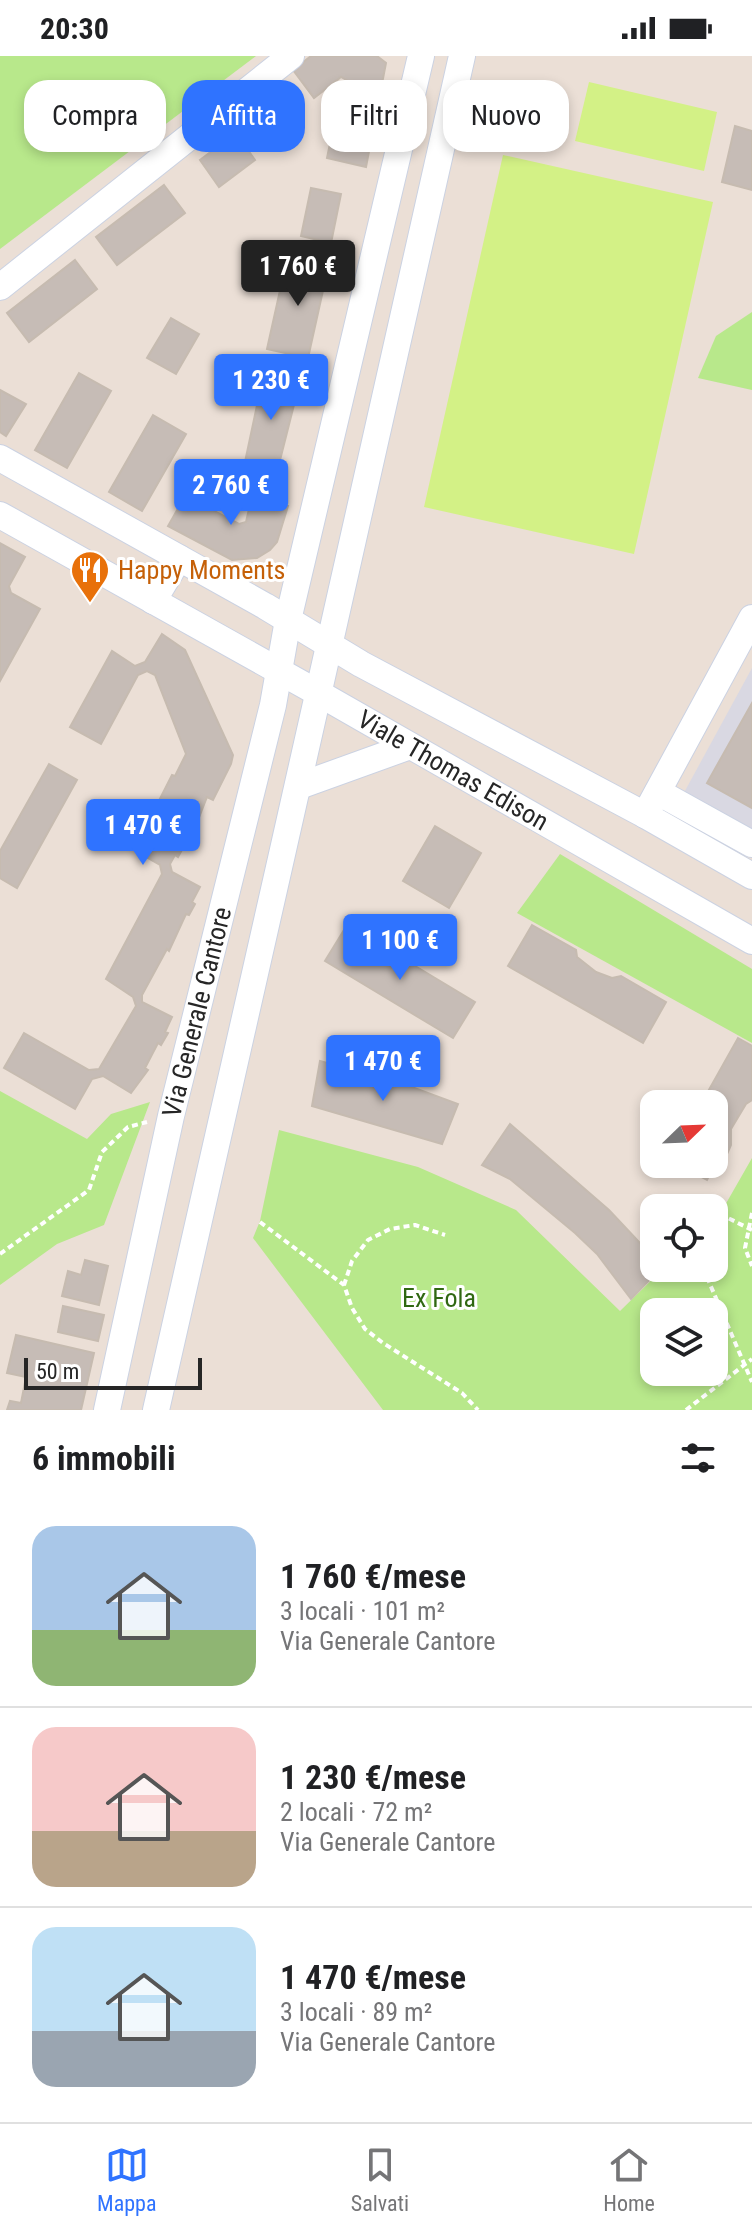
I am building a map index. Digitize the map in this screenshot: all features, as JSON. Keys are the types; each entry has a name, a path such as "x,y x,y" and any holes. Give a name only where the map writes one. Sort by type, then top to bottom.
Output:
{"street":[{"path":"0,287 291,56"},
{"name":"Via Generale Cantore","path":"107,1410 171,1116 280,673 288,620 421,56"},
{"name":"Via Generale Cantore","path":"156,1410 462,56"},
{"name":"Viale Thomas Edison","path":"0,458 330,645 651,803 752,876"},
{"name":"Viale Thomas Edison","path":"0,515 752,941"},
{"path":"153,601 179,558"},
{"path":"752,618 651,803 752,844"},
{"path":"299,786 410,746"}],"path":[{"path":"0,1254 89,1190 102,1152 128,1127 171,1116"},
{"path":"752,1213 745,1248 752,1266"},
{"path":"728,1218 750,1229"},
{"path":"260,1222 344,1285 352,1308 365,1329 462,1393 478,1410"},
{"path":"344,1285 352,1261 368,1240 390,1229 415,1225 445,1235"},
{"path":"709,1282 752,1382"},
{"path":"686,1410 752,1359"}],"shaded area":[{"path":"752,668 752,842 680,800"}],"green space":[{"path":"0,56 256,56 224,80 182,80 182,112 166,124 166,80 24,80 24,152 129,152 0,249"},
{"path":"589,82 717,112 704,171 575,141"},
{"path":"503,155 713,202 634,554 424,507"},
{"path":"752,312 752,390 698,378 716,336"},
{"path":"560,854 752,969 752,1043 517,913"},
{"path":"0,1091 87,1139 111,1114 150,1102 104,1225 57,1244 0,1285"},
{"name":"Ex Fola","path":"279,1130 418,1167 516,1210 620,1311 650,1282 728,1282 728,1200 752,1158 752,1410 383,1410 253,1238 260,1221"}],"building":[{"path":"311,56 377,56 386,63 383,80 346,80 341,77 321,80 321,93 314,98 305,86 305,80 300,80 293,70"},
{"path":"735,126 752,131 752,190 722,182"},
{"path":"211,152 249,152 255,160 219,187 200,160"},
{"path":"328,152 369,152 366,167 327,158"},
{"path":"164,185 185,213 117,265 96,237"},
{"path":"311,188 341,194 331,243 301,236"},
{"path":"287,259 328,268 308,358 267,349"},
{"path":"75,260 97,289 29,342 7,313"},
{"path":"171,318 199,334 176,374 147,358"},
{"path":"79,373 111,391 67,468 35,450"},
{"path":"263,377 299,385 278,468 245,462"},
{"path":"0,390 26,404 6,436 0,432"},
{"path":"153,415 186,434 142,511 109,492"},
{"path":"188,491 217,506 214,511 239,524 246,522 252,496 288,506 277,542 257,558 232,560 168,526"},
{"path":"0,543 25,557 9,586 11,593 40,609 0,681"},
{"path":"162,634 185,650 233,755 213,800 207,797 198,820 195,819 181,844 184,846 178,857 175,855 170,864 172,872 200,887 192,902 195,904 189,915 186,914 169,951 167,949 142,995 142,1002 172,1017 165,1032 168,1033 161,1045 158,1043 145,1068 148,1070 131,1093 103,1076 92,1079 75,1109 4,1068 24,1033 89,1070 99,1069 136,1006 133,997 106,979 162,874 160,865 134,850 186,754 155,675 147,671 138,675 101,744 70,727 112,651 135,666 145,662"},
{"path":"752,703 752,808 707,783"},
{"path":"49,764 77,780 17,888 0,878 0,851"},
{"path":"435,826 481,853 449,908 403,881"},
{"path":"347,925 475,1002 453,1038 325,961"},
{"path":"532,925 576,950 577,957 596,972 612,978 621,976 666,1002 643,1043 508,966"},
{"path":"738,1038 752,1046 752,1100 746,1104 731,1129 728,1152 728,1090 709,1090"},
{"path":"320,1061 409,1086 458,1104 442,1144 312,1106"},
{"path":"510,1124 609,1210 640,1243 640,1282 647,1282 631,1299 597,1254 575,1233 510,1179 482,1165"},
{"path":"85,1260 108,1266 99,1305 62,1296 68,1271 81,1275"},
{"path":"63,1306 104,1315 98,1341 58,1332"},
{"path":"16,1335 94,1353 81,1410 7,1410 10,1401 21,1403 26,1377 7,1373"}],"place":[{"name":"Happy Moments","path":"90,604"}]}
